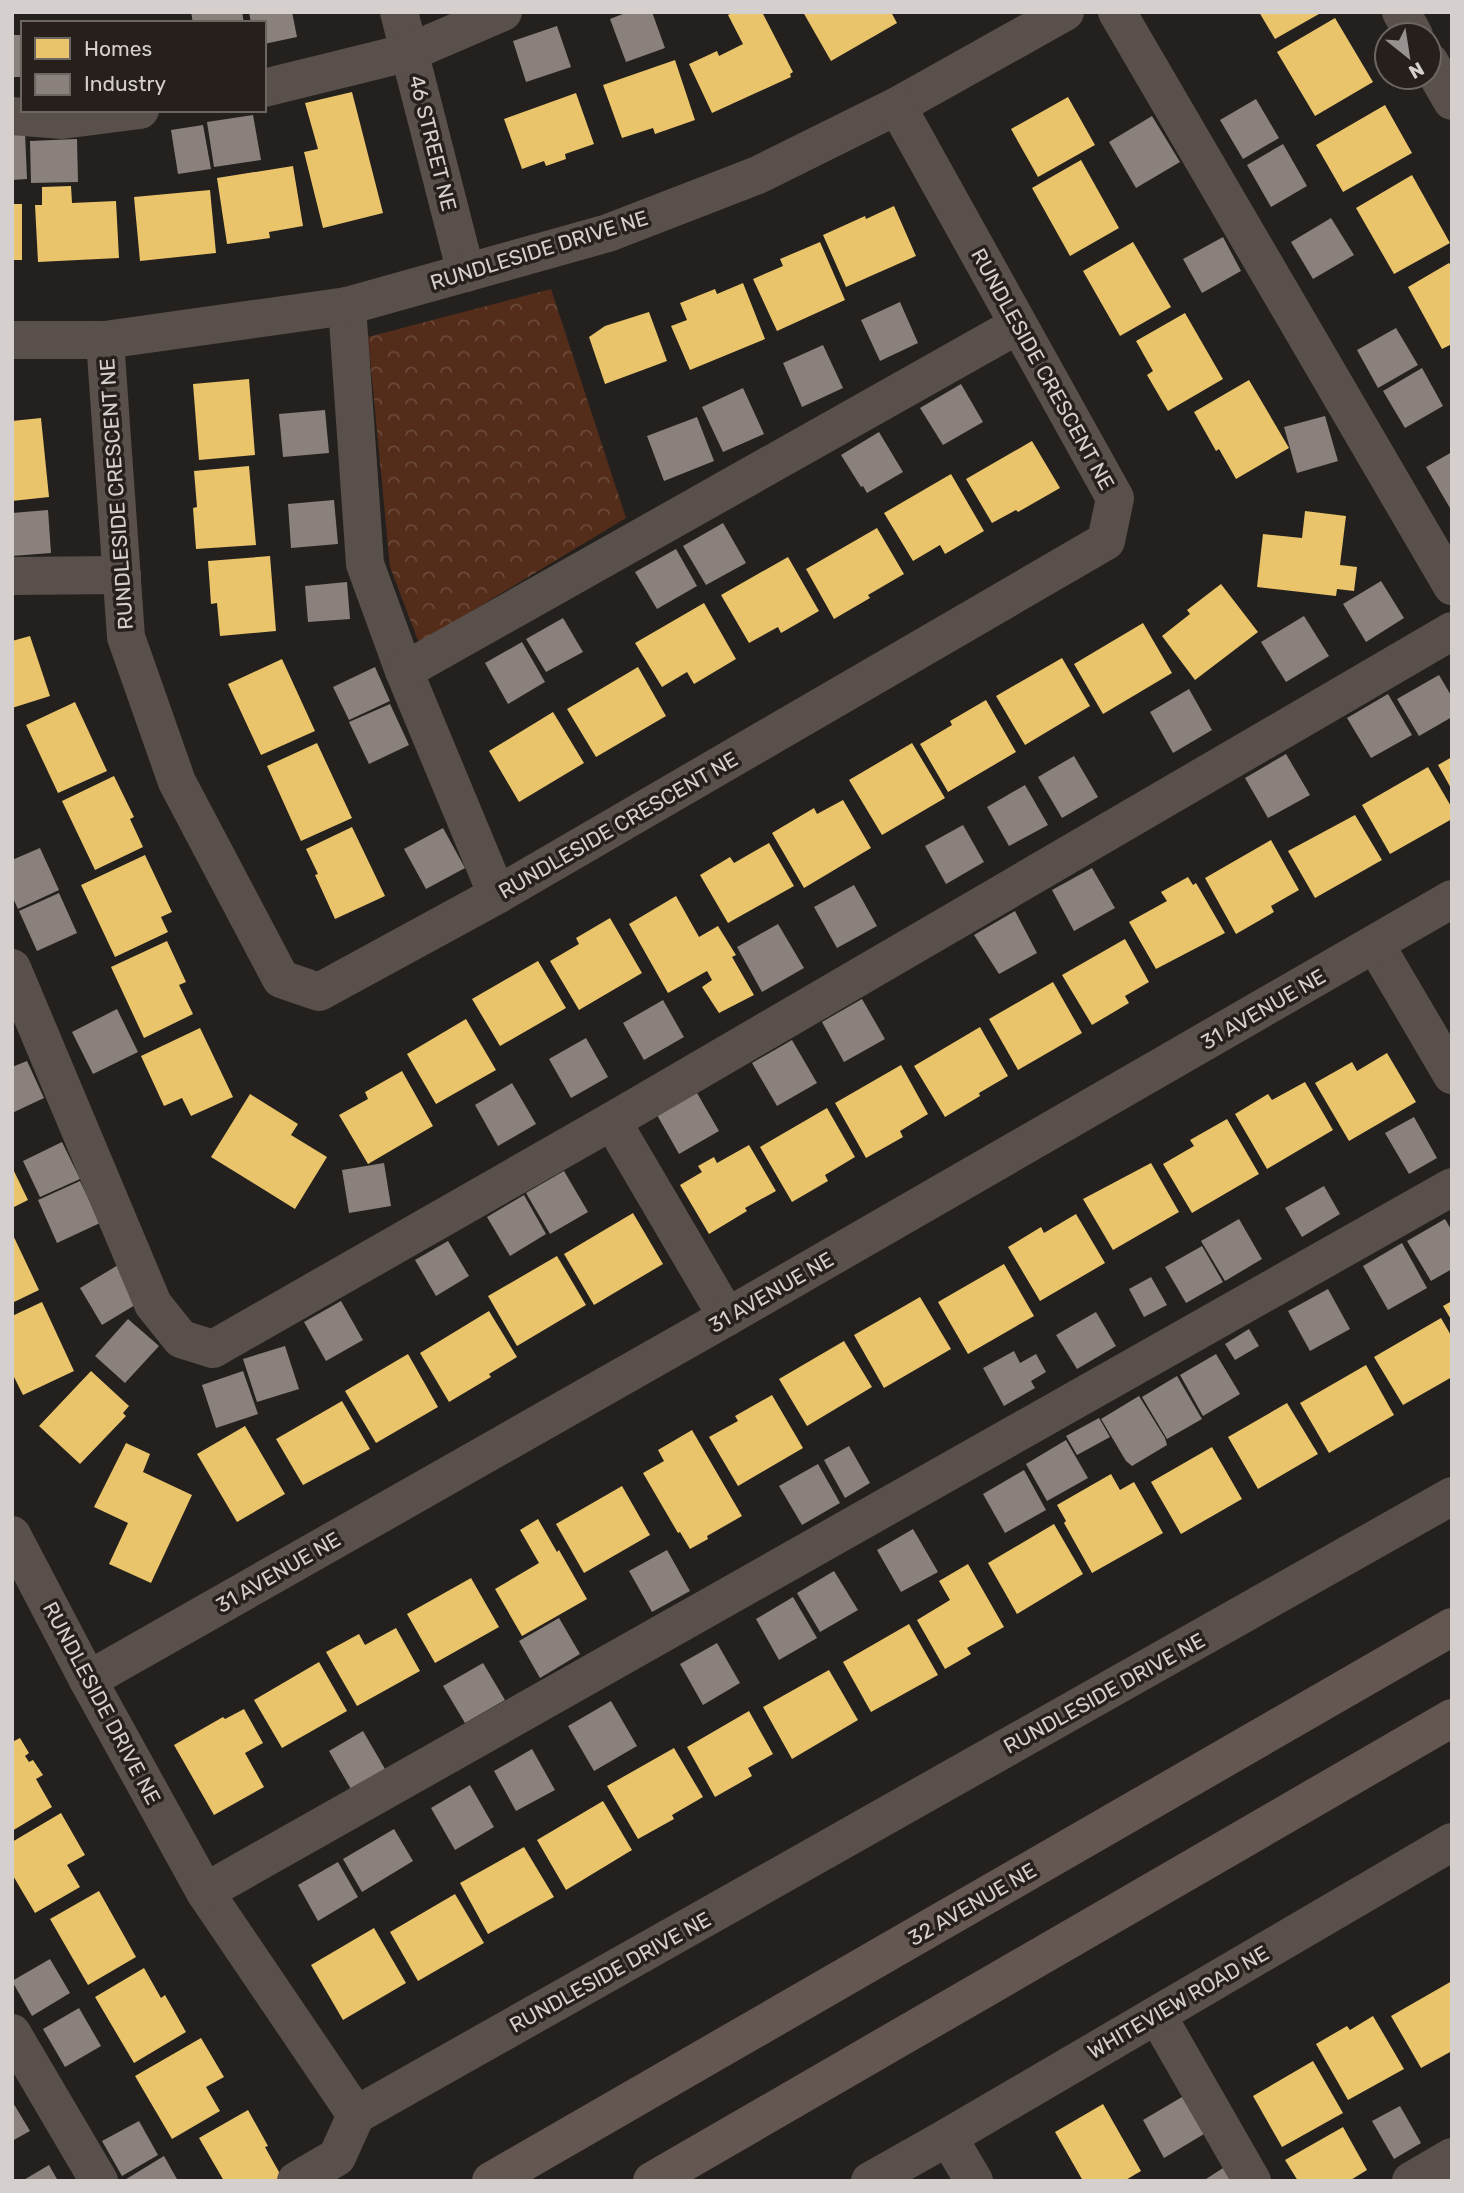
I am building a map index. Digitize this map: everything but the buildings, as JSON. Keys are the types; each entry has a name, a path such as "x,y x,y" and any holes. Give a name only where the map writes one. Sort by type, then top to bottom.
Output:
{"main road":[{"name":"32 AVENUE NE","path":"491,2181 1452,1627"},
{"path":"652,2181 1452,1718"}],"street":[{"name":"46 STREET NE","path":"399,12 466,273"},
{"path":"266,88 410,52 503,12"},
{"name":"RUNDLESIDE DRIVE NE","path":"12,340 105,340 347,306 608,233 758,175 897,106 1065,12"},
{"path":"1117,12 1452,586"},
{"path":"1443,85 1452,101"},
{"name":"RUNDLESIDE CRESCENT NE","path":"105,340 126,637 177,782 281,979 319,992 497,895 1107,541 1115,498 897,106"},
{"path":"12,116 62,120 124,112"},
{"path":"347,306 365,564 404,671 497,895"},
{"path":"404,671 1018,325"},
{"path":"12,576 122,575"},
{"path":"12,968 153,1304 181,1339 214,1349 612,1121 1452,631"},
{"name":"31 AVENUE NE","path":"88,1680 1452,899"},
{"path":"1375,944 1452,1074"},
{"path":"612,1121 726,1317"},
{"path":"205,1892 1452,1187"},
{"name":"RUNDLESIDE DRIVE NE","path":"12,1535 88,1680 205,1892 356,2115 1452,1496"},
{"name":"WHITEVIEW ROAD NE","path":"870,2181 1452,1842"},
{"path":"1157,2015 1252,2181"},
{"path":"12,2033 99,2181"},
{"path":"296,2181 337,2157 356,2115"},
{"path":"948,2137 974,2181"},
{"path":"1411,2181 1452,2157"}],"green space":[{"path":"551,289 626,518 419,643 390,567 368,337"}]}
